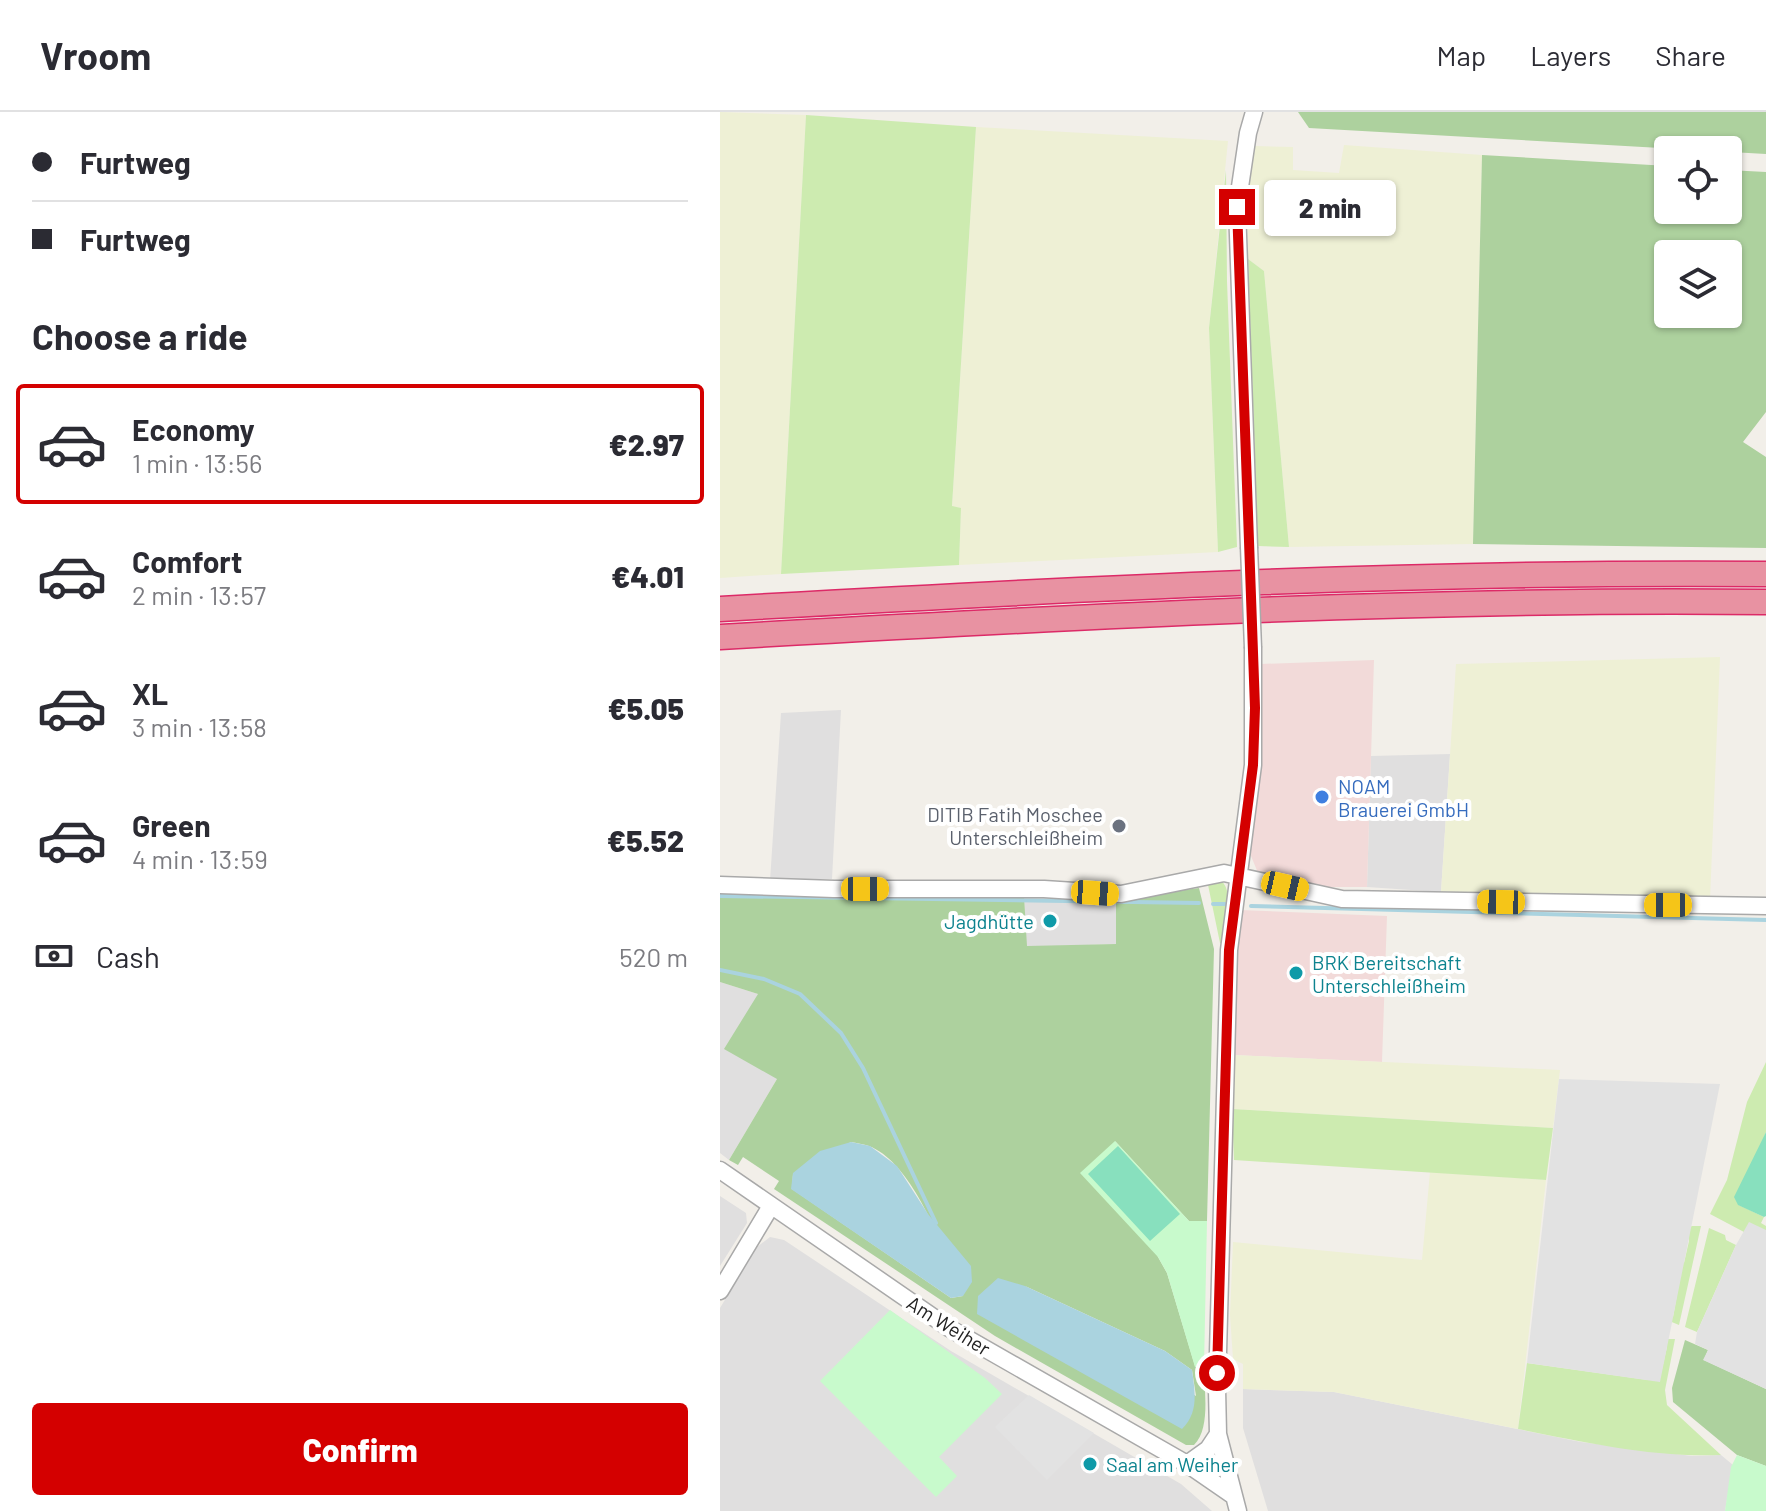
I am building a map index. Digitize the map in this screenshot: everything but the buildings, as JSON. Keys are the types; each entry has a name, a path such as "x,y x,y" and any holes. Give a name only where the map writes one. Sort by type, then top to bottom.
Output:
{"highway":[{"path":"720,609 1259,582 1410,577 1766,574"},
{"path":"720,637 1039,618 1301,608 1766,602"}],"street":[{"path":"1235,1503 1218,1434 1220,1234 1229,950 1253,765 1253,648 1237,207 1254,112"},
{"path":"720,885 834,889 1044,889 1121,894 1224,873 1342,899 1766,906"},
{"name":"Am Weiher","path":"720,1170 949,1328 1187,1464 1235,1503"},
{"path":"720,1291 771,1206"},
{"path":"1187,1464 1208,1449 1218,1434"}],"shaded area":[{"path":"1374,660 1367,887 1329,887 1258,873 1249,851 1260,664"},
{"path":"841,710 832,879 770,881 781,713"},
{"path":"1450,754 1441,892 1367,887 1371,756"},
{"path":"1024,896 1116,899 1116,944 1026,947"},
{"path":"1240,910 1387,916 1382,1062 1233,1055"},
{"path":"720,982 758,994 777,1079 729,1160 720,1153"},
{"path":"1559,1079 1720,1084 1660,1382 1527,1363"},
{"path":"720,1196 746,1213 747,1223 720,1266"},
{"path":"1749,1222 1766,1230 1766,1389 1703,1360 1708,1350 1695,1344 1697,1332"},
{"path":"770,1237 784,1240 951,1351 1181,1484 1212,1511 720,1511 720,1308 757,1247"},
{"path":"1243,1389 1334,1392 1581,1442 1692,1456 1721,1455 1733,1465 1725,1511 1268,1511 1243,1428"},
{"path":"1029,1395 1094,1433 1047,1480 995,1427"}],"green space":[{"path":"720,112 806,115 781,574 720,578"},
{"path":"1298,112 1766,112 1766,154 1742,153 1742,136 1654,136 1654,148 1309,128"},
{"path":"806,115 976,127 952,506 961,508 959,565 781,574"},
{"path":"976,127 1228,141 1209,328 1218,552 959,565 961,508 952,507"},
{"path":"1344,145 1482,155 1473,544 1289,547 1264,271 1248,259 1247,201 1255,146 1293,147 1293,170 1339,173"},
{"path":"1482,155 1654,165 1654,224 1742,224 1742,171 1766,172 1766,412 1743,442 1766,457 1766,548 1473,544"},
{"path":"1226,170 1237,547 1218,552 1209,328"},
{"path":"1248,259 1264,271 1289,547 1258,546"},
{"path":"1720,657 1710,900 1441,892 1456,664"},
{"path":"1220,879 1225,885 1228,901 1222,943 1207,880"},
{"path":"1199,888 1214,949 1207,1221 1189,1221 1115,1141 1158,1257 1167,1273 1195,1366 1204,1367 1205,1419 1194,1445 1186,1445 995,1336 774,1189 779,1181 743,1157 738,1165 729,1160 777,1079 724,1049 758,994 720,982 720,891 1024,896 1027,946 1116,944 1116,899","holes":["851,1142 869,1146 886,1156 901,1171 926,1212 963,1296 951,1298 792,1189 793,1174","1025,1286 1165,1351 1192,1370 1196,1396"]},
{"path":"1233,1055 1560,1070 1553,1128 1232,1109"},
{"path":"1766,1062 1766,1132 1739,1205 1764,1217 1761,1223 1766,1230 1744,1232 1710,1214 1727,1180 1747,1102"},
{"path":"1232,1109 1553,1128 1546,1180 1234,1160"},
{"path":"1766,1132 1764,1217 1738,1205 1734,1197"},
{"path":"1115,1141 1189,1221 1207,1221 1204,1367 1195,1367 1167,1273 1158,1257 1080,1173"},
{"path":"1118,1146 1180,1214 1150,1241 1088,1174"},
{"path":"1430,1172 1546,1180 1518,1429 1334,1392 1243,1389 1243,1364 1233,1359 1230,1315 1233,1242 1422,1260"},
{"path":"1701,1226 1679,1325 1662,1318 1673,1317 1677,1295 1673,1261 1684,1263 1689,1241 1687,1228"},
{"path":"1709,1228 1725,1235 1726,1240 1736,1245 1697,1332 1685,1327"},
{"path":"890,1310 985,1378 1002,1394 939,1457 957,1476 936,1497 820,1381"},
{"path":"1660,1339 1675,1339 1665,1390 1667,1405 1721,1455 1645,1452 1518,1429 1527,1363 1648,1380 1662,1369 1667,1347 1656,1345"},
{"path":"1685,1340 1708,1350 1704,1360 1766,1389 1766,1466 1737,1455 1673,1402 1672,1388"},
{"path":"1737,1455 1766,1466 1766,1511 1725,1511 1731,1467"}],"water":[{"path":"851,1142 870,1146 897,1166 928,1214 971,1266 972,1282 963,1296 951,1298 791,1189 793,1173 820,1151"},
{"path":"998,1278 1025,1286 1165,1351 1192,1370 1193,1409 1182,1429 977,1314 978,1296"}],"waterway":[{"path":"720,896 1199,903"},
{"path":"1213,904 1225,904"},
{"path":"1251,906 1766,920"},
{"path":"720,970 764,979 800,994 841,1033 863,1068 936,1223"}],"place":[{"name":"NOAM Brauerei GmbH","path":"1322,797"},
{"name":"DITIB Fatih Moschee Unterschleißheim","path":"1119,826"},
{"name":"Jagdhütte","path":"1050,921"},
{"name":"BRK Bereitschaft Unterschleißheim","path":"1296,973"},
{"name":"Saal am Weiher","path":"1090,1464"}],"route":[{"path":"1217,1373 1229,950 1253,765 1255,708 1237,207"}]}
